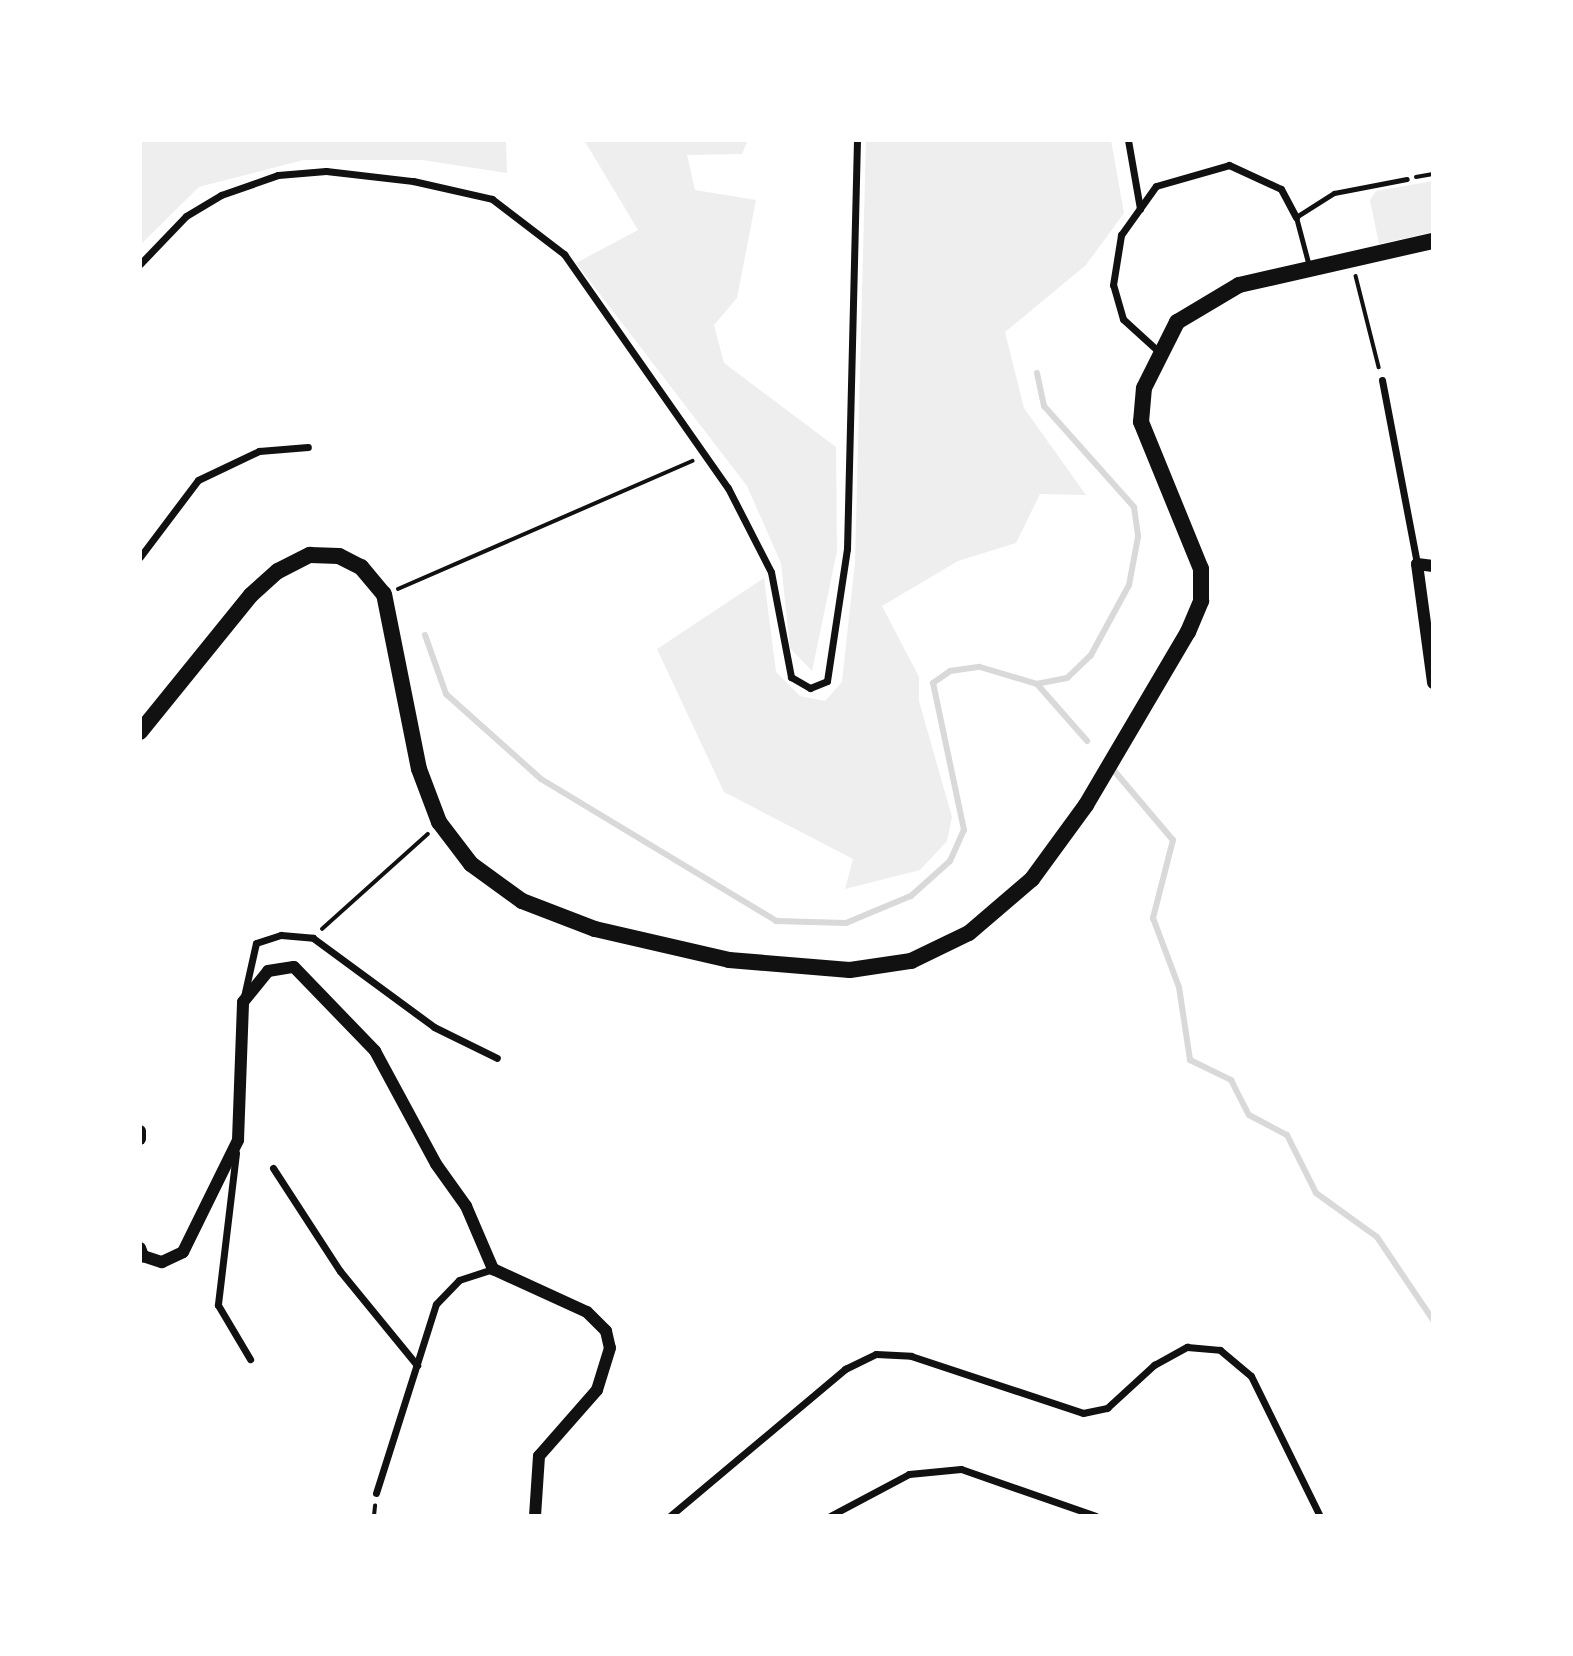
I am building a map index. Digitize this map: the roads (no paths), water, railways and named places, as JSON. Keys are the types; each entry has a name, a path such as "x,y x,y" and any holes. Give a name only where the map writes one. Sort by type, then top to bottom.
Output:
{"main road":[{"path":"140,732 251,595 278,571 310,555 339,556 361,567 384,594 419,769 439,822 471,864 522,901 595,929 729,960 850,970 911,961 969,933 1032,879 1086,805 1201,601 1191,537 1148,450 1141,422 1144,388 1158,351 1177,322 1206,300 1310,269 1433,241"}],"street":[{"path":"140,264 186,216 221,195 278,175 326,171 401,179 492,199 564,254 703,453 753,530 771,572 791,677 810,688 827,681 847,549 847,426 857,140"},
{"path":"1128,140 1140,209"},
{"path":"1158,351 1123,319 1113,285 1121,235 1156,186 1228,165 1282,189 1296,217"},
{"path":"1382,380 1417,564 1433,684"},
{"path":"140,557 198,480 258,451 308,447"},
{"path":"1417,564 1433,566"},
{"path":"250,1359 218,1305 238,1140 243,1002 256,943 281,935 313,938 434,1027 498,1058"},
{"path":"243,1002 268,971 294,967 375,1051 436,1164 466,1206 493,1269 587,1312 606,1331 610,1348 597,1390 539,1455 535,1516"},
{"path":"140,1131 140,1139"},
{"path":"140,1248 143,1256 162,1262 183,1252 238,1140"},
{"path":"273,1168 340,1272 417,1365"},
{"path":"376,1493 436,1304 459,1280 493,1269"},
{"path":"670,1516 845,1369 876,1354 911,1356 1083,1413 1107,1408 1154,1365 1187,1347 1220,1350 1251,1376 1320,1516"},
{"path":"830,1516 909,1474 961,1469 1096,1516"}],"lane":[{"path":"1310,269 1296,217 1334,193 1407,178"}],"waterway":[{"path":"1037,373 1044,406 1134,507 1138,537 1129,585 1091,655 1067,678 1037,684"},
{"path":"425,635 446,694 541,779 776,921 846,923 911,896 950,861 964,830 933,683 950,671 980,667 1037,684 1087,741"},
{"path":"1111,767 1173,840 1153,918 1179,987 1190,1060 1231,1080 1249,1115 1287,1135 1316,1193 1377,1237 1433,1320"}]}
